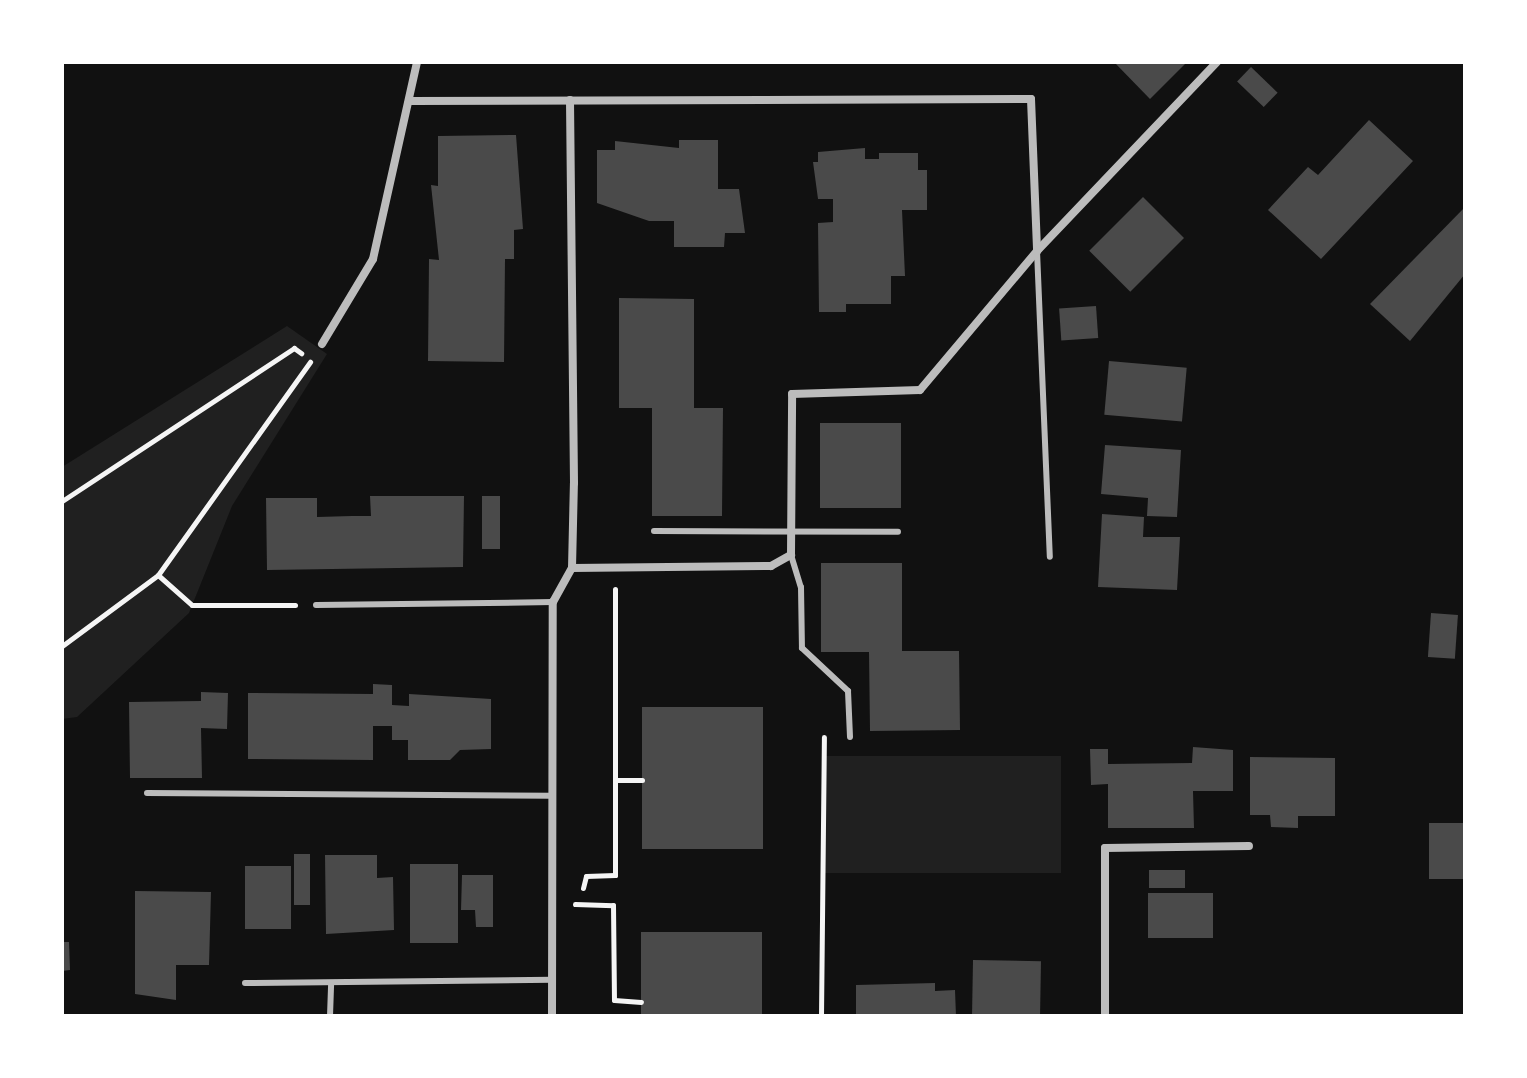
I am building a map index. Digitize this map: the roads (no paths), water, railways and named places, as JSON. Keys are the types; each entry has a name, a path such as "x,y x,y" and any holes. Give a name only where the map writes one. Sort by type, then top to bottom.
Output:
{"street":[{"path":"322,344 373,259 411,101 417,62"},
{"path":"572,568 771,566 791,555 792,394 920,390 1037,251 1217,62"},
{"path":"411,101 1031,99 1037,251"},
{"path":"552,1016 553,602 572,568 570,100"},
{"path":"1105,1016 1105,848 1249,846"}],"lane":[{"path":"1037,251 1050,557"},
{"path":"654,531 898,532"},
{"path":"791,555 801,587 802,648 848,691 850,737"},
{"path":"316,605 553,602"},
{"path":"147,793 551,796"},
{"path":"245,983 552,980"},
{"path":"330,1016 331,983"}]}
